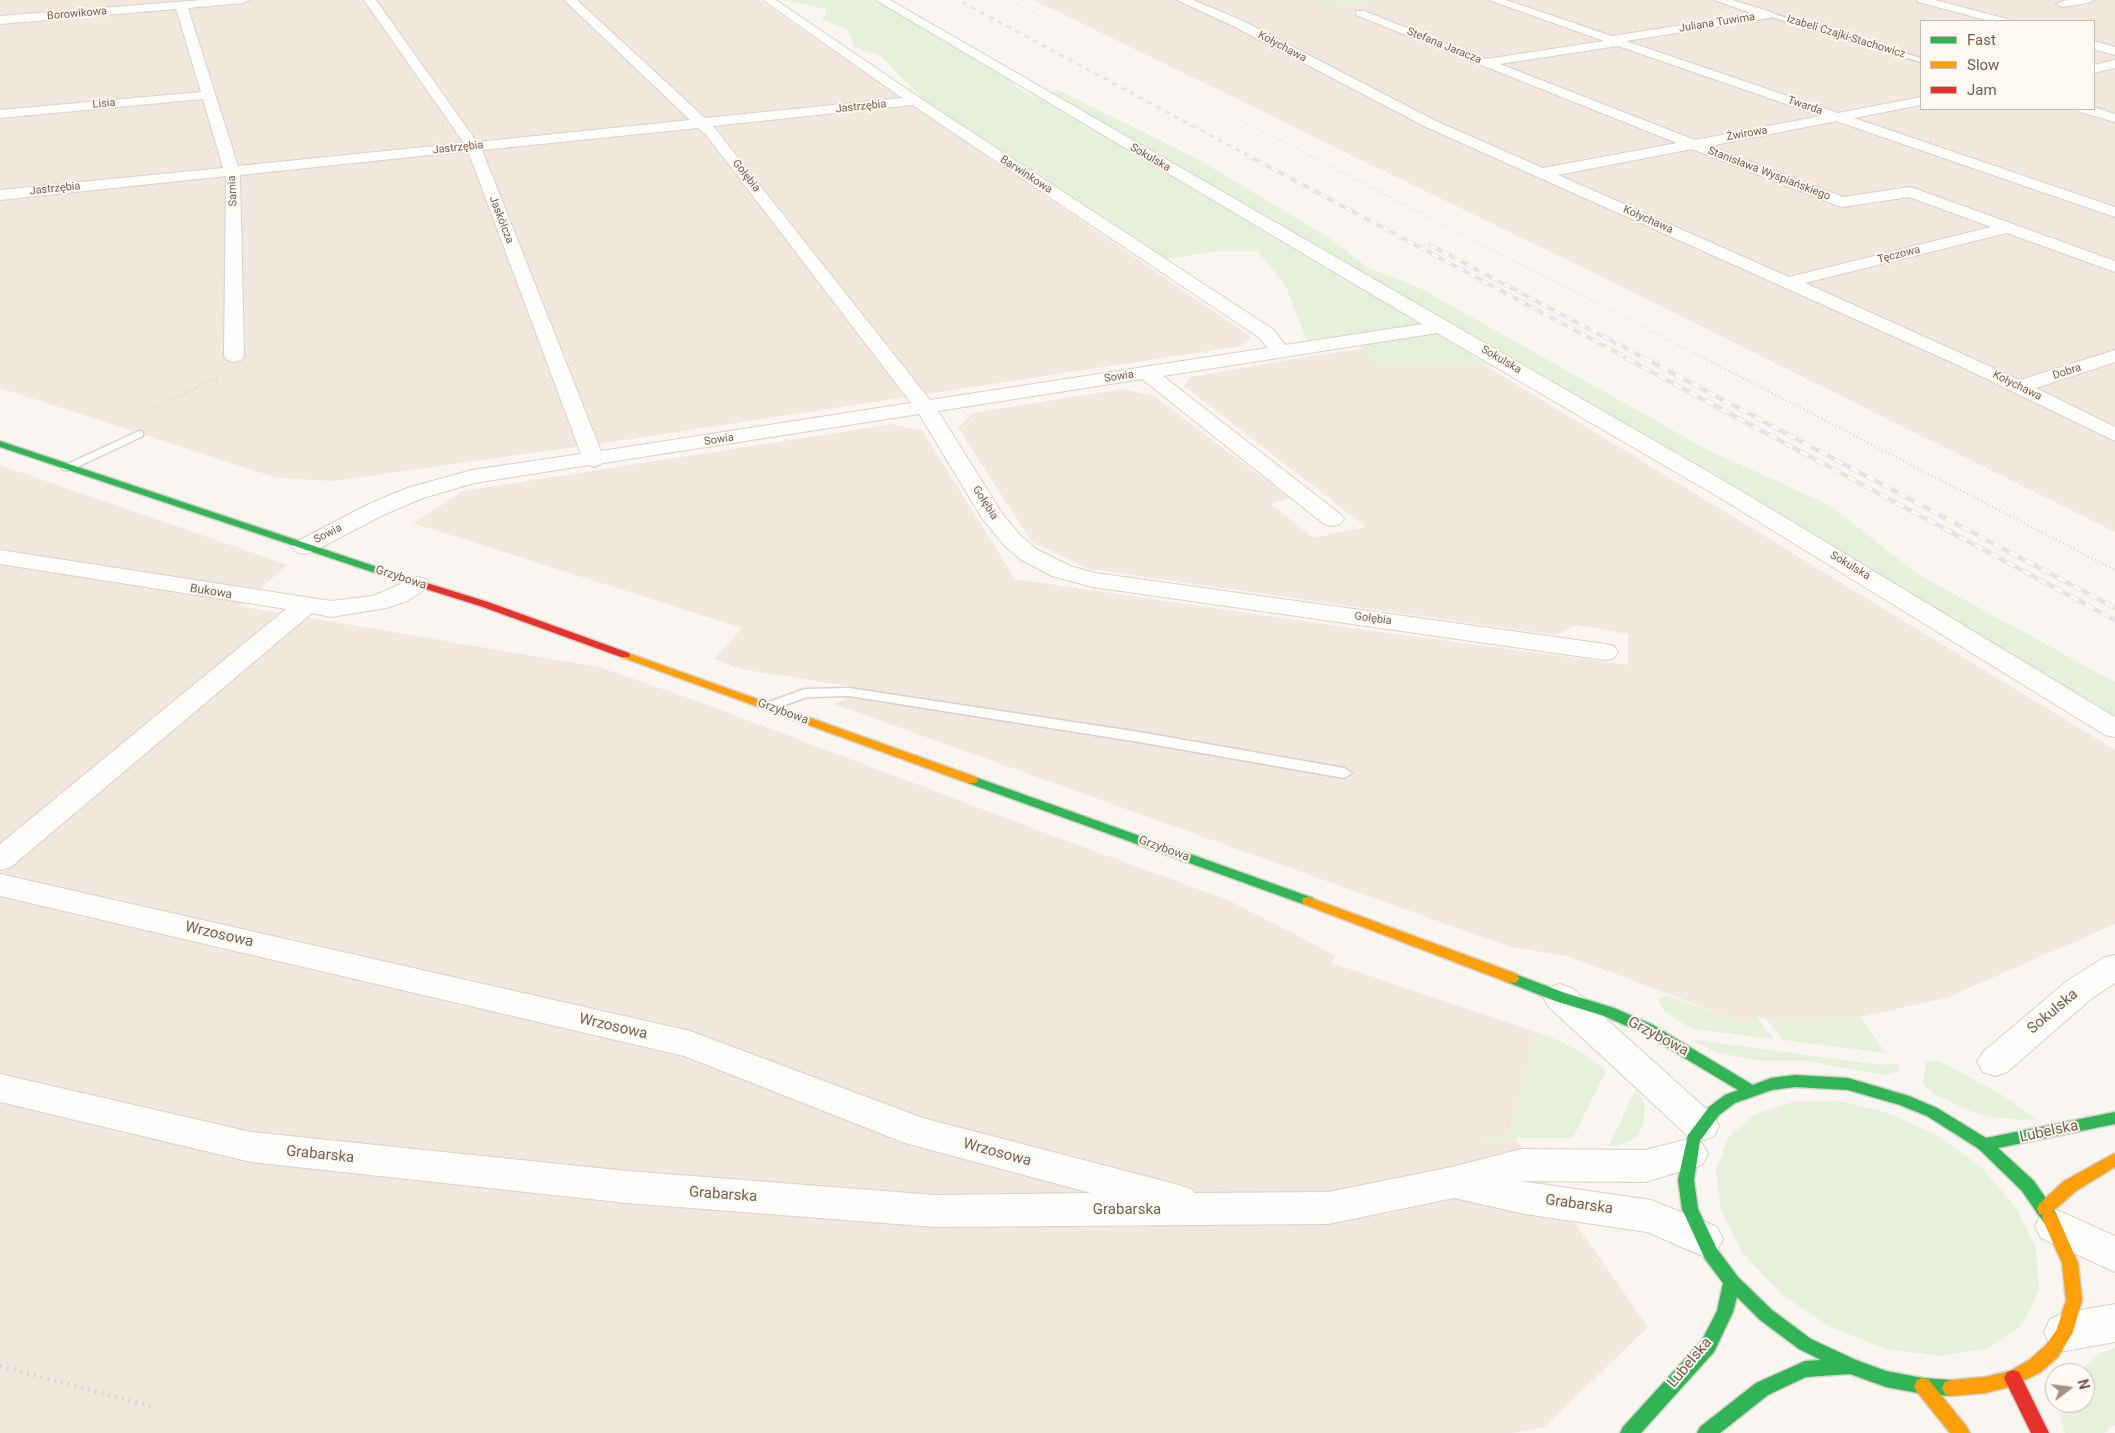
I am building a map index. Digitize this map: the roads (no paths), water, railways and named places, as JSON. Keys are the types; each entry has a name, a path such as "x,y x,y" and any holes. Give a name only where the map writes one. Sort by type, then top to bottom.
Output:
{"street":[{"name":"Borowikowa","path":"0,20 243,0"},
{"name":"Jaskółcza","path":"370,0 473,146 594,460"},
{"name":"Gołębia","path":"570,0 712,133 925,407 994,518 1012,540 1028,554 1062,571 1093,580 1605,652"},
{"name":"Barwinkowa","path":"769,0 915,101 1267,334 1280,352"},
{"name":"Sokulska","path":"882,0 1440,327 1473,344 1730,494 2115,729"},
{"name":"Kołychawa","path":"1183,0 1235,22 1423,120 1789,282 2019,387 2115,435"},
{"name":"Twarda","path":"1495,0 2115,212"},
{"name":"Juliana Tuwima","path":"1720,0 1770,15"},
{"path":"1922,0 1998,20"},
{"path":"2062,4 2088,0"},
{"name":"Sarnia","path":"180,5 234,179 234,356"},
{"name":"Stefana Jaracza","path":"1360,13 1485,63 1617,41"},
{"name":"Juliana Tuwima","path":"1617,41 1770,15"},
{"path":"2095,45 2115,51"},
{"name":"Stanisława Wyspiańskiego","path":"1485,63 1842,202 1910,192 2115,267"},
{"path":"2095,68 2115,64"},
{"name":"Lisia","path":"0,114 208,94"},
{"name":"Jastrzębia","path":"0,195 915,101"},
{"name":"Żwirowa","path":"1543,173 1920,101"},
{"path":"2088,110 2115,118"},
{"name":"Tęczowa","path":"1789,282 2008,228"},
{"name":"Sowia","path":"304,547 375,510 415,493 442,484 502,472 594,460 1440,327"},
{"name":"Dobra","path":"2019,387 2115,356"},
{"name":"Sowia","path":"1147,373 1332,519"},
{"name":"Grzybowa","path":"0,444 304,547 484,604 1398,933 1560,997 1609,1012 1648,1029 1750,1090"},
{"name":"Bukowa","path":"0,557 304,607 330,609 369,605 398,596 417,584"},
{"path":"0,860 304,607"},
{"name":"Wrzosowa","path":"0,885 690,1044 918,1132 1215,1210"},
{"name":"Sokulska","path":"1995,1062 2079,990 2115,967"},
{"name":"Grzybowa","path":"1560,997 1695,1140"},
{"path":"1795,1081 1822,1081 1867,1088 1904,1100 1932,1112 1984,1145 2028,1186 2050,1218 2070,1263 2074,1300 2065,1332 2052,1351 2035,1366 2013,1378 1986,1385 1955,1388 1923,1386 1886,1379 1851,1366 1806,1344 1766,1315 1732,1282 1703,1239 1690,1208 1686,1180 1695,1140 1714,1111 1730,1099 1750,1090 1771,1084 1795,1081"},
{"name":"Grabarska","path":"0,1088 251,1148 617,1186 935,1211 1328,1208 1452,1183 1521,1165 1645,1166 1695,1140"},
{"name":"Lubelska","path":"1984,1145 2115,1118"},
{"path":"2050,1218 2070,1186 2115,1159"},
{"name":"Grabarska","path":"1452,1183 1525,1198 1651,1216 1703,1239"},
{"path":"2050,1218 2115,1255"},
{"name":"Lubelska","path":"1629,1433 1708,1346 1725,1312 1732,1282"},
{"path":"2065,1332 2115,1323"},
{"path":"1706,1433 1762,1389 1805,1369 1851,1366"},
{"path":"2013,1378 2040,1433"},
{"path":"1923,1386 1961,1433"}],"lane":[{"name":"Izabeli Czajki-Stachowicz","path":"1770,15 1920,60"},
{"path":"67,467 139,434"},
{"path":"768,707 805,693 849,692 1139,737 1344,773"}],"railway":[{"path":"958,0 1249,156"},
{"path":"1247,155 1629,359"},
{"path":"1430,245 1646,359"},
{"path":"1626,358 2115,620"},
{"path":"1644,358 2115,608"}]}
